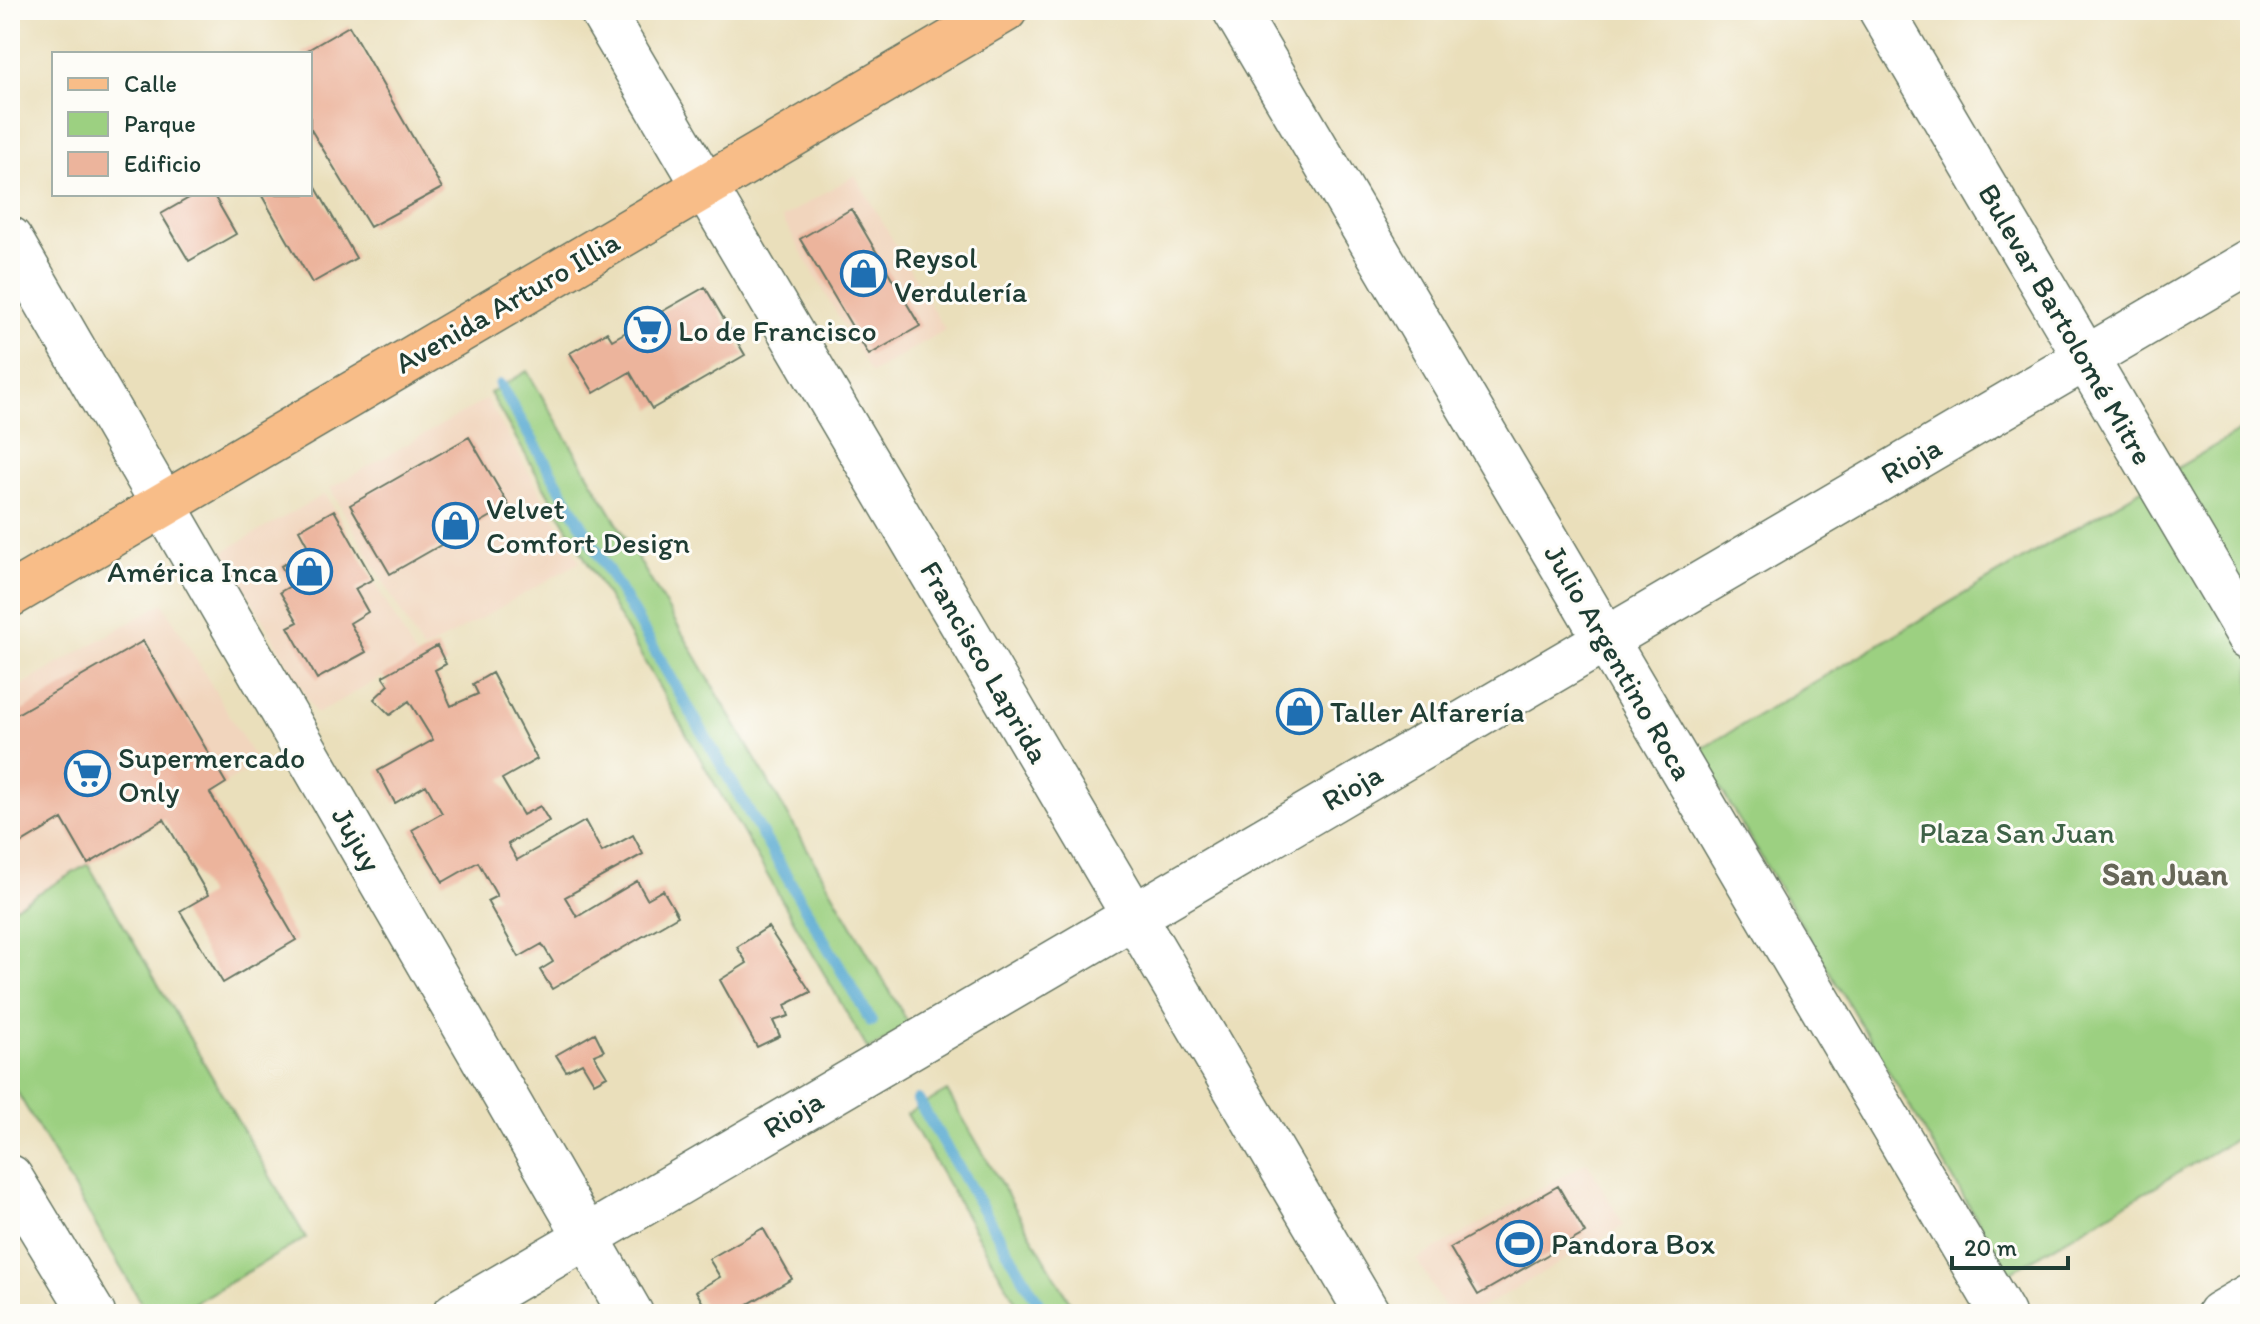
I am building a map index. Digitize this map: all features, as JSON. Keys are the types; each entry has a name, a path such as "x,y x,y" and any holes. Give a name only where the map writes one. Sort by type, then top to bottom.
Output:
{"main road":[{"name":"Avenida Arturo Illia","path":"10,595 1005,10"}],"street":[{"name":"Francisco Laprida","path":"601,10 1368,1314"},
{"name":"Julio Argentino Roca","path":"1235,10 2003,1314"},
{"name":"Bulevar Bartolomé Mitre","path":"1881,10 2250,637"},
{"name":"Jujuy","path":"10,239 631,1314"},
{"name":"Rioja","path":"455,1314 2250,262"},
{"path":"10,1177 93,1314"},
{"path":"2219,1314 2250,1296"}],"shaded area":[{"name":"Reysol Verdulería","path":"855,175 945,330 871,373 782,218"},
{"name":"Velvet Comfort Design","path":"487,399 580,562 423,651 330,488"},
{"path":"325,494 417,658 316,714 224,551"},
{"path":"163,603 258,764 10,910 10,692"},
{"name":"Pandora Box","path":"1587,1162 1624,1226 1471,1314 1448,1314 1417,1260"}],"green space":[{"path":"527,371 910,1026 868,1050 490,393"},
{"name":"Plaza San Juan","path":"2250,425 2250,1130 2009,1273 1698,751"},
{"path":"88,864 306,1238 175,1314 148,1314 10,1080 10,910"},
{"path":"947,1091 1077,1314 1023,1314 907,1114"}],"building":[{"path":"349,26 442,188 370,227 312,131 312,52 304,52"},
{"path":"312,181 356,258 312,283 262,196 312,196"},
{"path":"192,196 214,196 236,234 189,261 161,214"},
{"path":"851,209 920,326 869,355 800,239"},
{"path":"705,287 745,355 652,409 630,372 594,393 570,353 607,332 612,340"},
{"path":"469,437 509,506 390,574 350,505"},
{"path":"334,510 373,579 355,589 368,612 350,623 366,652 317,679 288,627 298,622 280,592 292,585 281,566 310,550 299,530"},
{"path":"143,641 226,783 210,793 296,940 223,983 180,911 208,895 164,819 88,864 62,819 10,850 10,718"},
{"path":"437,646 446,664 435,670 451,706 478,694 473,684 492,673 537,759 502,779 523,815 540,806 549,821 508,844 517,860 585,821 602,852 633,835 643,854 565,897 577,917 637,881 647,899 663,890 678,916 552,989 540,970 553,962 542,944 519,957 487,901 497,896 478,862 443,882 412,830 442,813 426,785 395,803 378,771 433,740 409,701 390,715 374,699 389,685 383,676"},
{"path":"768,927 811,992 785,1005 789,1016 773,1021 780,1036 757,1047 720,980 747,963 737,947"},
{"path":"595,1033 604,1051 594,1055 607,1076 594,1083 582,1063 566,1071 556,1055"},
{"path":"1558,1186 1585,1233 1478,1295 1450,1248"},
{"path":"763,1228 792,1279 745,1306 749,1314 709,1314 696,1291 720,1277 709,1259"}],"waterway":[{"path":"500,385 871,1021"},
{"path":"918,1100 1045,1314"}],"place":[{"name":"Reysol Verdulería","path":"863,274"},
{"name":"Lo de Francisco","path":"647,330"},
{"name":"Velvet Comfort Design","path":"455,525"},
{"name":"América Inca","path":"309,571"},
{"name":"Taller Alfarería","path":"1299,711"},
{"name":"Supermercado Only","path":"87,774"},
{"name":"Pandora Box","path":"1520,1243"}],"district":[{"name":"San Juan","path":"2165,874"}]}
